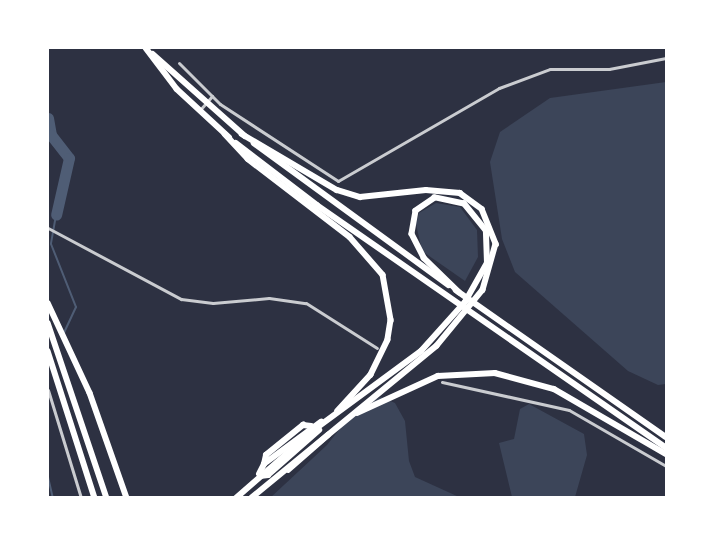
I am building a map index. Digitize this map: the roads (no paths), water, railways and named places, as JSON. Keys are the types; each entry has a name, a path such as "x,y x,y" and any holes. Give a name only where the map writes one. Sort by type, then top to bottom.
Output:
{"highway":[{"path":"147,48 242,134 459,292 666,437"},
{"path":"147,48 199,110 248,159 350,237 383,275 391,320 388,340 371,375 333,416 311,426 264,464 258,476"},
{"path":"225,134 317,205 666,448"},
{"path":"242,134 337,190 360,197 444,190 474,201 490,221 496,244 482,290 457,324 425,356 332,429 252,498"},
{"path":"236,498 258,476 320,425 421,351 451,319 476,286 488,250 481,219 454,198 435,198 416,211 412,234 424,258 459,292"},
{"path":"48,303 68,344 127,498"},
{"path":"48,323 59,349 106,498"},
{"path":"48,351 95,498"},
{"path":"343,420 419,382 454,374 495,373 554,389 666,454"}],"street":[{"path":"180,63 212,96 306,163 343,181 400,142 499,88 550,69 609,69 666,58"},
{"path":"199,110 212,96"},
{"path":"48,228 182,298 213,303 269,298 306,303 377,348"},
{"path":"442,382 569,410 666,466"},
{"path":"48,390 81,498"}],"waterway":[{"path":"48,118 51,135 69,158 56,215"},
{"path":"56,215 51,244 76,307 64,333"},
{"path":"48,477 53,498"}]}
